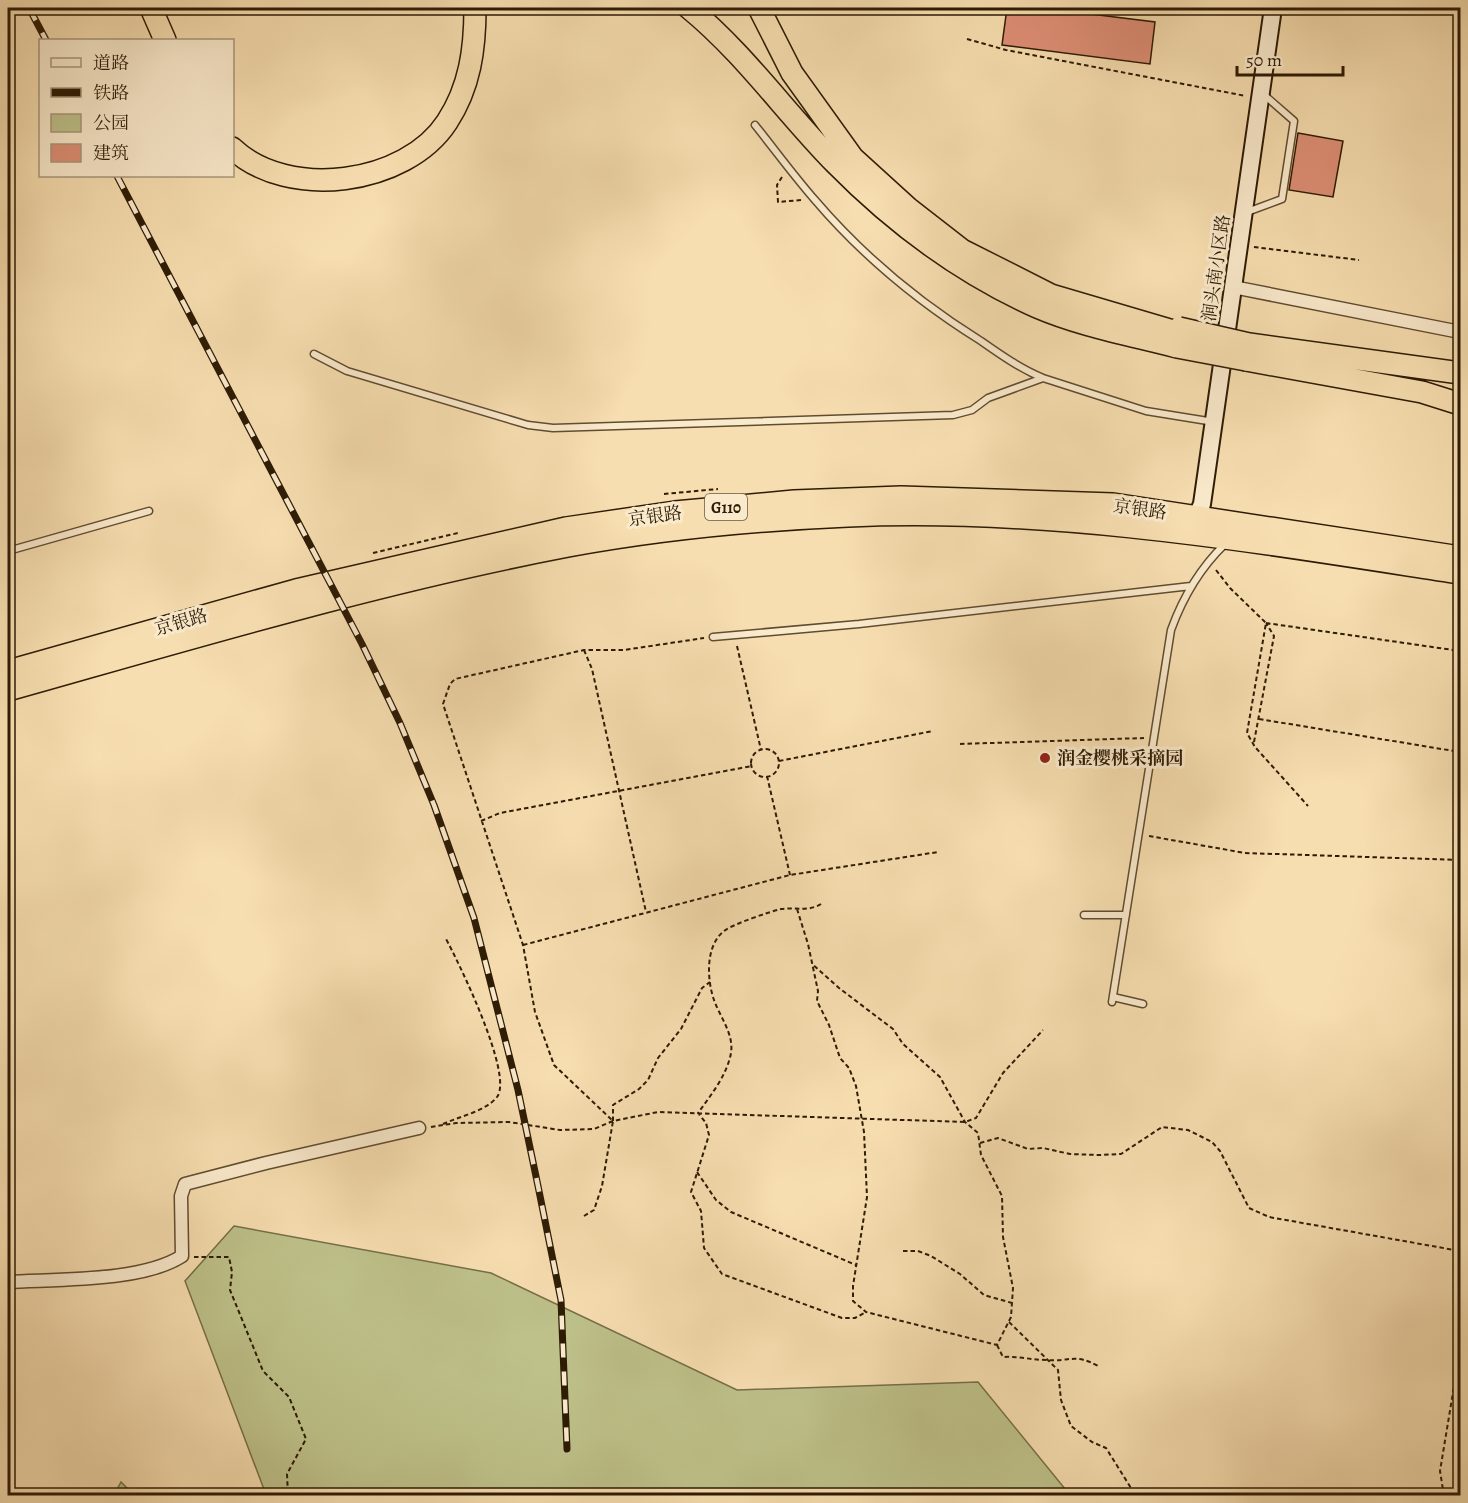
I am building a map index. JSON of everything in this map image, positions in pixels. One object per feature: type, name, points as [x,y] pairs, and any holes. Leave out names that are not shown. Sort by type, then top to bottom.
[{"type":"highway","points":[[151,8],[165,39]]},
{"type":"highway","points":[[234,149],[260,165],[285,175],[311,180],[336,180],[364,175],[410,156],[431,140],[447,122],[463,92],[471,68],[475,41],[475,8]]},
{"type":"highway","points":[[689,8],[765,85],[835,163],[897,221],[940,254],[1039,308],[1179,336],[1422,392],[1461,404]]},
{"type":"highway","points":[[760,8],[792,63],[825,112],[859,151],[961,238],[1054,294],[1179,336]]},
{"type":"highway","points":[[1247,352],[1461,373]]},
{"type":"highway","name":"京银路","points":[[8,671],[296,590],[566,528],[675,512],[794,501],[901,497],[1113,504],[1193,524],[1232,538],[1461,573]]},
{"type":"highway","name":"京银路","points":[[8,690],[333,600],[570,546],[678,531],[795,519],[901,515],[1193,524],[1461,557]]},
{"type":"street","name":"涧头南小区路","points":[[1193,524],[1201,510],[1273,8]]},
{"type":"street","points":[[1233,287],[1461,332]]},
{"type":"street","points":[[8,1282],[137,1273],[167,1266],[182,1256],[181,1196],[185,1184],[419,1128]]},
{"type":"lane","points":[[1244,213],[1282,199],[1294,121],[1261,95]]},
{"type":"lane","points":[[755,125],[813,198],[913,295],[1028,372],[1146,411],[1214,422]]},
{"type":"lane","points":[[314,354],[347,371],[528,425],[553,428],[952,415],[972,410],[988,398],[1043,378]]},
{"type":"lane","points":[[8,551],[149,511]]},
{"type":"lane","points":[[1143,1004],[1112,999],[1171,630],[1183,597],[1209,561],[1232,538]]},
{"type":"lane","points":[[713,637],[859,624],[1191,586]]},
{"type":"lane","points":[[1084,915],[1126,915]]},
{"type":"path","points":[[967,39],[1006,50],[1261,95]]},
{"type":"path","points":[[790,169],[777,185],[778,202],[813,198]]},
{"type":"path","points":[[1239,245],[1310,256],[1359,260]]},
{"type":"path","points":[[1209,561],[1230,588],[1266,622],[1274,636],[1253,744]]},
{"type":"path","points":[[1266,622],[1461,651]]},
{"type":"path","points":[[1266,622],[1247,733],[1253,744],[1308,806]]},
{"type":"path","points":[[735,635],[761,750]]},
{"type":"path","points":[[613,1121],[554,1065],[535,1012],[523,945],[443,704],[450,684],[456,679],[584,650],[624,650],[713,637]]},
{"type":"path","points":[[584,650],[592,669],[646,912]]},
{"type":"path","points":[[1259,719],[1461,752]]},
{"type":"path","points":[[778,761],[933,731]]},
{"type":"path","points":[[960,744],[1153,737]]},
{"type":"path","points":[[761,750],[772,751],[778,761],[776,771],[767,776],[757,773],[752,766],[753,757],[761,750]]},
{"type":"path","points":[[481,821],[500,813],[752,766]]},
{"type":"path","points":[[767,776],[790,875]]},
{"type":"path","points":[[1137,834],[1245,853],[1461,860]]},
{"type":"path","points":[[523,945],[790,875],[938,852]]},
{"type":"path","points":[[698,1113],[718,1085],[731,1053],[731,1041],[714,999],[710,981],[710,959],[713,948],[726,930],[781,909],[814,908],[821,904]]},
{"type":"path","points":[[797,909],[812,964],[817,1002],[829,1025],[840,1058],[849,1068],[856,1086],[862,1120],[867,1197],[856,1265],[853,1301],[866,1312],[997,1345],[1003,1357],[1020,1356],[1049,1361],[1067,1357],[1083,1358],[1098,1366]]},
{"type":"path","points":[[440,1125],[486,1106],[497,1097],[501,1086],[497,1067],[469,983],[445,937]]},
{"type":"path","points":[[812,964],[839,988],[893,1029],[903,1044],[940,1077],[965,1122],[978,1133],[981,1155],[1002,1196],[1003,1237],[1013,1288],[1009,1322],[997,1345]]},
{"type":"path","points":[[584,1215],[594,1210],[602,1186],[613,1121],[613,1105],[639,1089],[648,1080],[658,1058],[681,1029],[702,988],[710,981]]},
{"type":"path","points":[[419,1128],[509,1122],[560,1130],[594,1129],[613,1121],[658,1112],[965,1122],[976,1118],[1003,1073],[1043,1030]]},
{"type":"path","points":[[698,1113],[706,1123],[710,1135],[691,1192],[701,1211],[704,1248],[722,1274],[842,1318],[855,1318],[866,1312]]},
{"type":"path","points":[[980,1143],[998,1138],[1028,1149],[1043,1148],[1070,1154],[1121,1154],[1162,1127],[1188,1130],[1212,1142],[1220,1151],[1249,1208],[1269,1217],[1461,1251]]},
{"type":"path","points":[[697,1172],[716,1200],[731,1212],[856,1265]]},
{"type":"path","points":[[903,1251],[918,1251],[931,1256],[960,1274],[984,1295],[1012,1303]]},
{"type":"path","points":[[189,1257],[229,1257],[232,1272],[230,1290],[263,1371],[289,1397],[306,1439],[287,1474],[288,1496]]},
{"type":"path","points":[[1009,1322],[1058,1370],[1061,1400],[1071,1426],[1092,1442],[1106,1448],[1136,1496]]},
{"type":"path","points":[[1444,1496],[1440,1472],[1461,1350]]},
{"type":"green space","points":[[234,1226],[491,1273],[737,1390],[978,1382],[1070,1495],[258,1495],[265,1492],[185,1281]]},
{"type":"green space","points":[[121,1482],[134,1495],[114,1495]]},
{"type":"building","points":[[1007,8],[1042,8],[1155,22],[1150,64],[1002,45]]},
{"type":"building","points":[[1298,133],[1343,141],[1333,197],[1289,190]]},
{"type":"railway","points":[[29,8],[45,39]]},
{"type":"railway","points":[[118,177],[362,644],[400,723],[434,805],[474,918],[518,1090],[561,1300],[567,1449]]},
{"type":"place","name":"润金樱桃采摘园","points":[[1045,758]]}]
